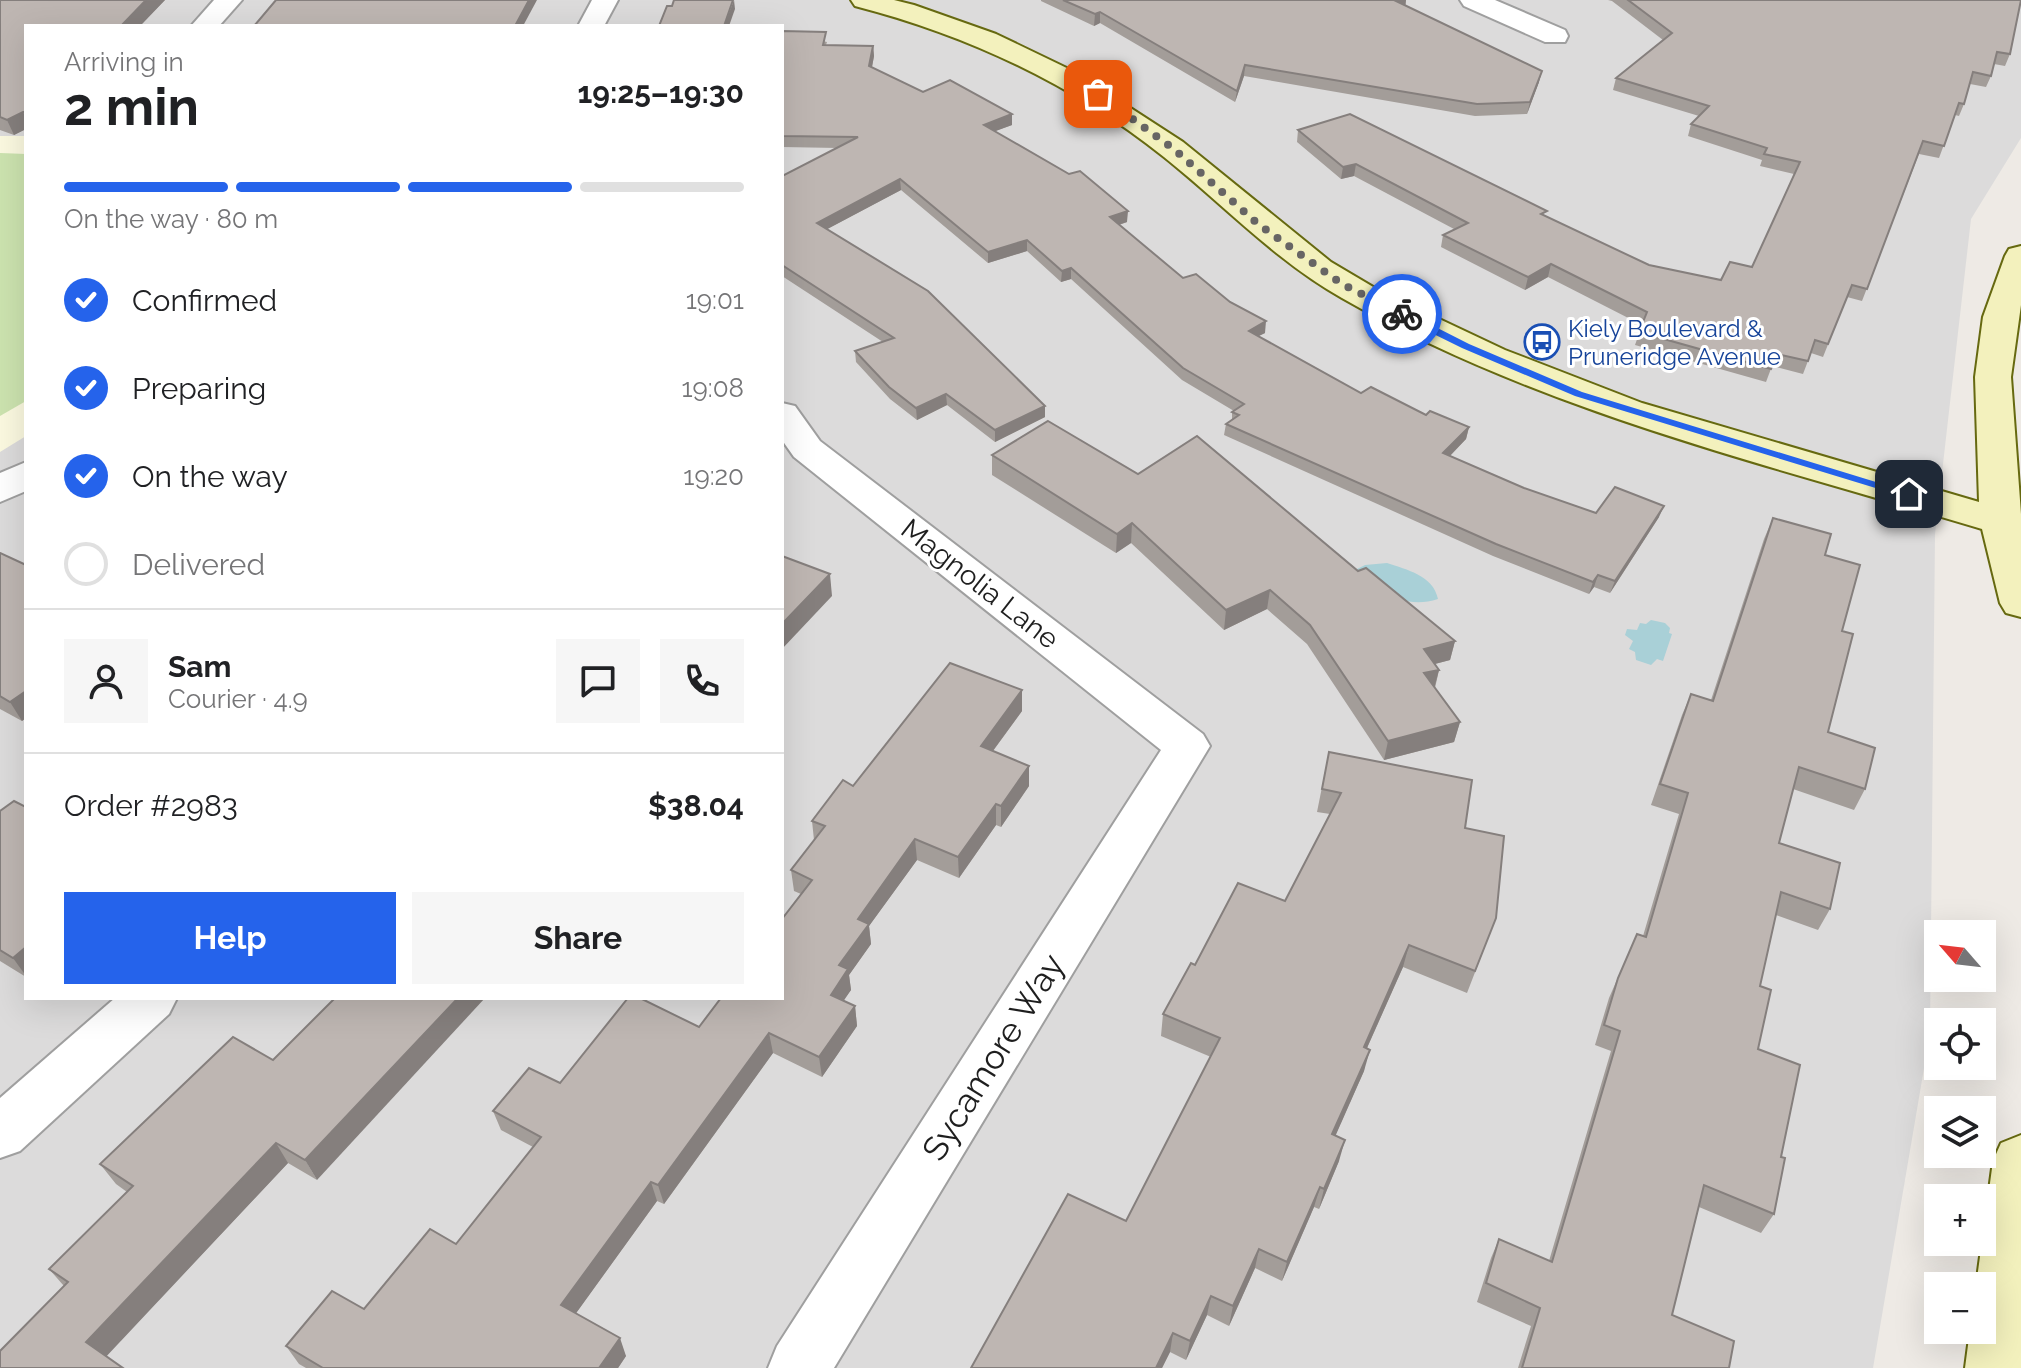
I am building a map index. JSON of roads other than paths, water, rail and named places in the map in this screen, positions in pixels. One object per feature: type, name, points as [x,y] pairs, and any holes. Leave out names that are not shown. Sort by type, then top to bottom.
[{"type":"main road","points":[[888,2],[1001,47],[1098,94],[1174,149],[1258,224],[1342,284],[1466,346],[1579,394],[1629,411],[2010,524]]},
{"type":"main road","points":[[2021,256],[2000,317],[1993,377],[2021,603]]},
{"type":"main road","points":[[1996,1368],[2021,1161]]},
{"type":"street","points":[[206,24],[229,0]]},
{"type":"street","points":[[592,24],[605,0]]},
{"type":"street","points":[[1473,0],[1555,36]]},
{"type":"street","name":"Magnolia Lane","points":[[784,421],[794,456],[1187,746]]},
{"type":"street","points":[[0,490],[24,475]]},
{"type":"street","name":"Sycamore Way","points":[[799,1368],[1187,746]]},
{"type":"street","points":[[0,1133],[149,1000]]},
{"type":"water","points":[[1387,563],[1425,579],[1438,599],[1425,602],[1402,600],[1351,572],[1365,565]]},
{"type":"water","points":[[1651,620],[1665,623],[1672,634],[1663,661],[1657,659],[1651,665],[1636,660],[1635,652],[1629,649],[1633,641],[1625,635],[1627,629],[1637,630],[1640,623],[1646,624]]},
{"type":"place","name":"Kiely Boulevard & Pruneridge Avenue","points":[[1542,342]]}]
